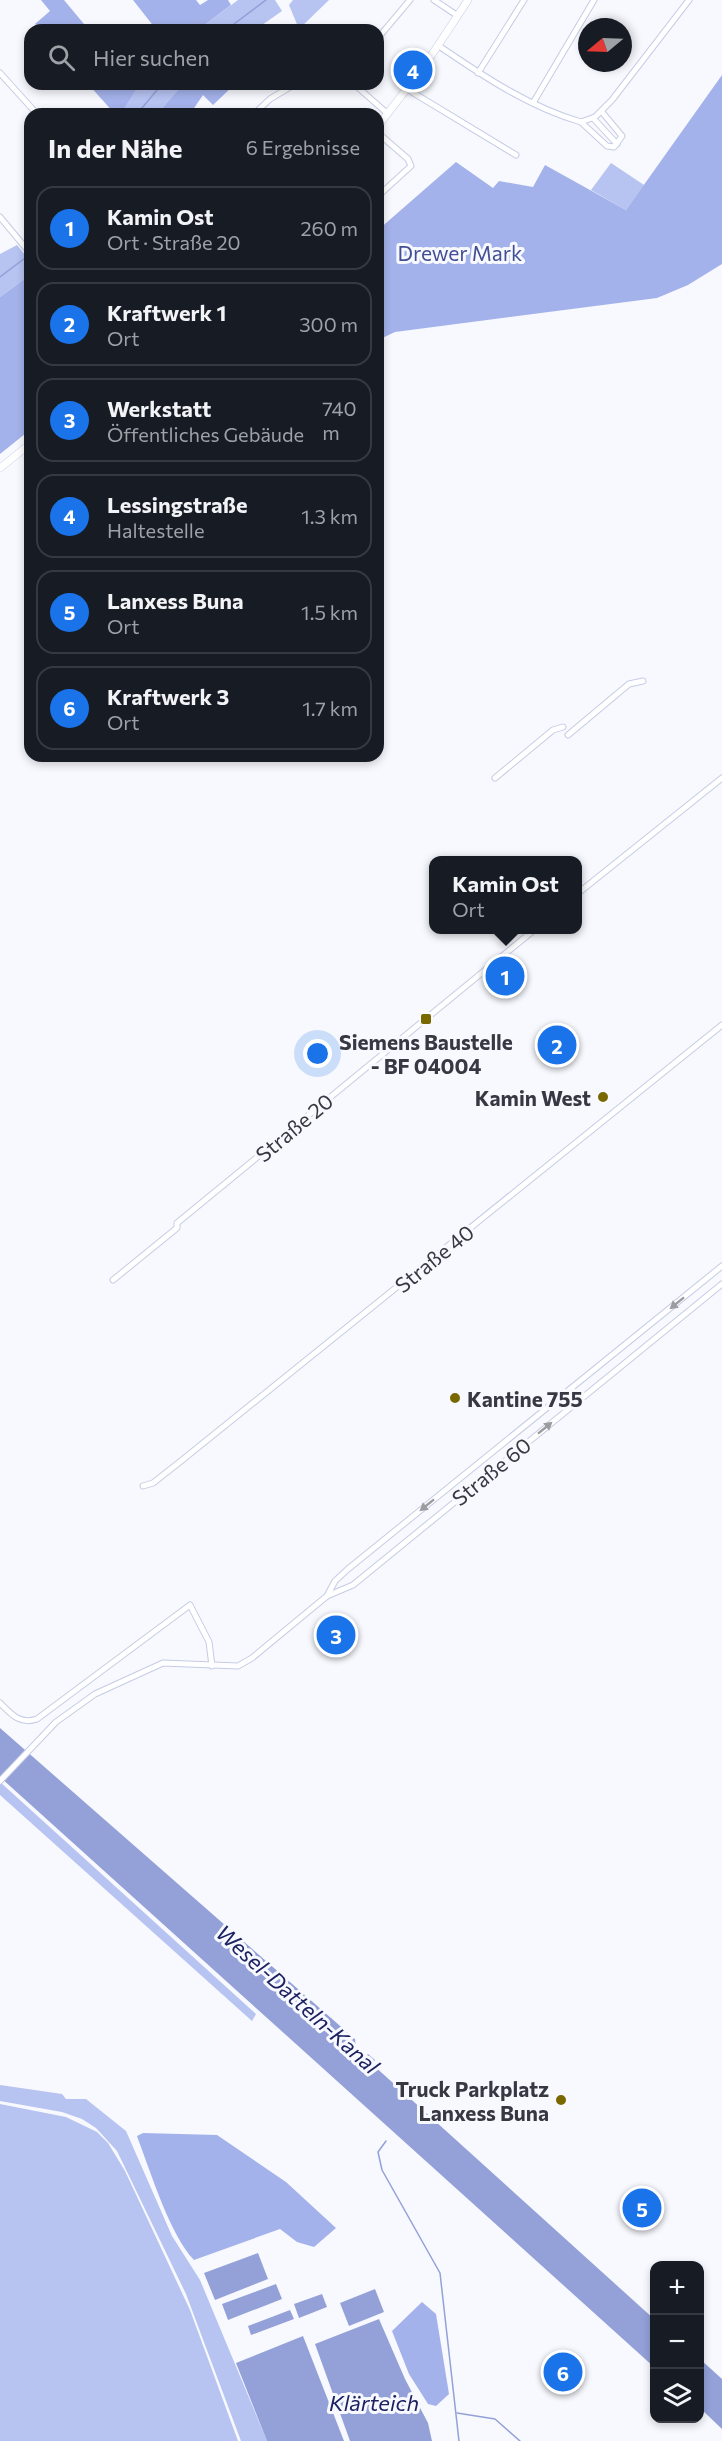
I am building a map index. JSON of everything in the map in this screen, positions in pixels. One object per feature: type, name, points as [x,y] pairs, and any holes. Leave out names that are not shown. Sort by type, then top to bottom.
[{"type":"main road","points":[[384,119],[439,46],[468,0]]},
{"type":"main road","points":[[0,468],[24,449]]},
{"type":"street","points":[[384,31],[410,0]]},
{"type":"street","points":[[434,0],[459,16]]},
{"type":"street","points":[[478,73],[524,0]]},
{"type":"street","points":[[533,103],[594,0]]},
{"type":"street","points":[[581,122],[602,112],[689,0]]},
{"type":"street","points":[[439,46],[478,73],[533,103],[581,122],[607,146],[617,144],[622,139],[621,132],[602,112]]},
{"type":"street","points":[[0,73],[32,108]]},
{"type":"street","points":[[407,89],[516,155]]},
{"type":"street","points":[[260,108],[285,90]]},
{"type":"street","points":[[361,90],[381,108]]},
{"type":"street","points":[[384,110],[388,114]]},
{"type":"street","points":[[593,118],[617,144]]},
{"type":"street","points":[[384,138],[408,159],[411,166],[384,191]]},
{"type":"street","points":[[0,217],[24,247]]},
{"type":"street","points":[[568,735],[629,684],[643,681]]},
{"type":"street","points":[[495,778],[553,730],[563,727]]},
{"type":"street","points":[[582,890],[722,778]]},
{"type":"street","name":"Straße 20","points":[[113,1280],[177,1228],[180,1221],[529,934]]},
{"type":"street","name":"Straße 40","points":[[143,1486],[153,1483],[181,1461],[722,1025]]},
{"type":"street","points":[[327,1596],[335,1581],[348,1569],[722,1266]]},
{"type":"street","name":"Straße 60","points":[[212,1665],[238,1666],[258,1654],[327,1596],[353,1585],[722,1284]]},
{"type":"street","points":[[0,1703],[17,1719],[28,1721],[37,1719],[190,1605],[209,1642],[212,1665],[163,1663],[95,1694],[45,1732],[0,1781]]},
{"type":"shaded area","points":[[238,0],[275,0],[282,11],[264,24],[206,24]]},
{"type":"shaded area","points":[[293,0],[329,0],[304,24],[297,24],[289,5]]},
{"type":"shaded area","points":[[136,90],[178,90],[162,108],[125,108]]},
{"type":"shaded area","points":[[611,163],[644,185],[626,210],[591,190]]},
{"type":"shaded area","points":[[17,245],[24,254],[24,279],[0,297],[0,254]]},
{"type":"shaded area","points":[[0,1782],[256,2014],[252,2021],[0,1795]]},
{"type":"shaded area","points":[[0,2085],[62,2094],[66,2099],[86,2099],[126,2131],[172,2236],[200,2280],[267,2441],[241,2441],[186,2294],[117,2151],[96,2128],[82,2119],[62,2112],[0,2101]]},
{"type":"shaded area","points":[[0,2104],[66,2117],[97,2132],[108,2143],[125,2171],[190,2310],[238,2441],[0,2441]]},
{"type":"green space","points":[[41,0],[64,0],[84,24],[35,24],[50,11]]},
{"type":"green space","points":[[133,0],[196,0],[200,5],[208,0],[228,0],[231,5],[206,24],[152,24]]},
{"type":"green space","name":"Drewer Mark","points":[[722,75],[722,264],[688,285],[657,298],[395,332],[384,337],[384,225],[456,162],[493,188],[499,181],[533,187],[545,165],[626,210]]},
{"type":"green space","points":[[93,90],[136,90],[125,108],[110,108]]},
{"type":"green space","points":[[178,90],[229,90],[213,105],[203,95],[194,108],[162,108]]},
{"type":"green space","points":[[24,279],[24,435],[0,454],[0,297]]},
{"type":"green space","points":[[143,2133],[217,2135],[286,2182],[336,2228],[314,2247],[297,2242],[280,2229],[194,2260],[177,2235],[162,2203],[137,2136]]},
{"type":"green space","points":[[422,2302],[436,2314],[449,2394],[436,2406],[428,2404],[409,2374],[392,2331]]},
{"type":"water","name":"Wesel-Datteln-Kanal","points":[[0,1728],[355,2039],[356,2049],[365,2057],[368,2054],[375,2060],[372,2064],[650,2315],[650,2363],[0,1777]]},
{"type":"water","points":[[258,2253],[268,2279],[215,2300],[204,2273]]},
{"type":"water","points":[[276,2284],[282,2299],[228,2320],[222,2304]]},
{"type":"water","points":[[375,2289],[384,2312],[349,2326],[340,2303]]},
{"type":"water","points":[[322,2294],[327,2307],[299,2318],[294,2304]]},
{"type":"water","points":[[290,2310],[294,2319],[251,2335],[248,2326]]},
{"type":"water","name":"Klärteich","points":[[379,2319],[405,2379],[428,2423],[432,2441],[350,2441],[315,2344]]},
{"type":"water","name":"Klärteich","points":[[303,2336],[344,2441],[267,2441],[236,2363]]},
{"type":"water","points":[[704,2363],[722,2379],[722,2429],[704,2412]]},
{"type":"waterway","points":[[234,24],[266,0]]},
{"type":"waterway","points":[[142,108],[157,90]]},
{"type":"waterway","points":[[0,277],[24,259]]},
{"type":"waterway","points":[[386,2141],[378,2152],[382,2170],[440,2273],[459,2441]]},
{"type":"waterway","points":[[457,2413],[495,2419],[520,2441]]},
{"type":"place","name":"Lessingstraße","points":[[413,70]]},
{"type":"place","name":"Kamin Ost","points":[[505,976]]},
{"type":"place","name":"Siemens Baustelle - BF 04004","points":[[426,1019]]},
{"type":"place","name":"Kraftwerk 1","points":[[557,1045]]},
{"type":"place","name":"Kamin West","points":[[603,1097]]},
{"type":"place","name":"Kantine 755","points":[[455,1398]]},
{"type":"place","name":"Werkstatt","points":[[336,1635]]},
{"type":"place","name":"Truck Parkplatz Lanxess Buna","points":[[561,2100]]},
{"type":"place","name":"Lanxess Buna","points":[[642,2208]]},
{"type":"place","name":"Kraftwerk 3","points":[[563,2372]]}]
